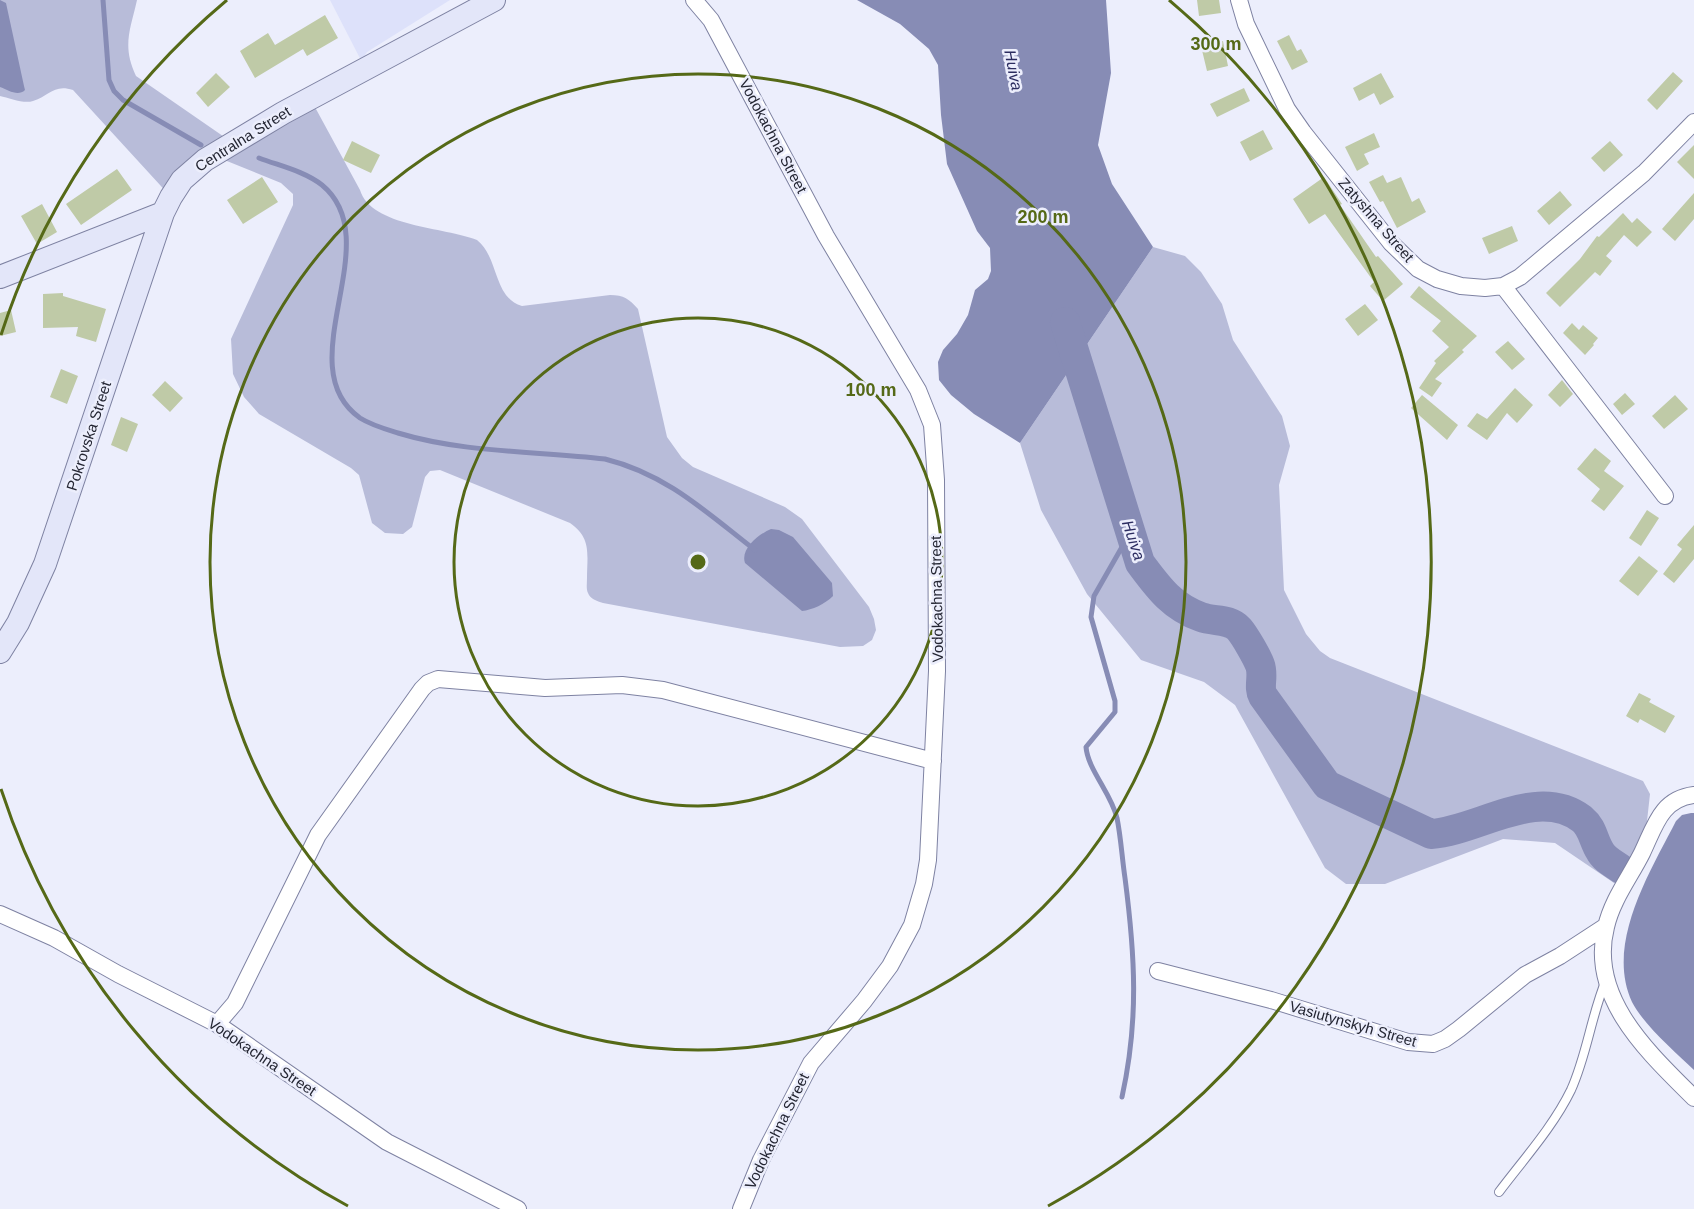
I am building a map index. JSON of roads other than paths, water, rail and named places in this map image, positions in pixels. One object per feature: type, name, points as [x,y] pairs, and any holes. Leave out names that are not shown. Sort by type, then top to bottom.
[{"type":"street","name":"Centralna Street","points":[[163,213],[187,175],[212,155],[283,113],[494,0]]},
{"type":"street","name":"Vodokachna Street","points":[[694,0],[711,20],[826,236],[918,390],[932,425],[936,480],[937,671],[928,860],[924,884],[912,925],[883,977],[811,1063],[803,1076],[761,1160],[741,1209]]},
{"type":"street","name":"Zatyshna Street","points":[[1239,0],[1246,24],[1287,109],[1392,243],[1418,269],[1437,279],[1461,286],[1485,288],[1503,286]]},
{"type":"street","points":[[1665,496],[1503,286],[1520,277],[1644,173],[1694,122]]},
{"type":"street","points":[[0,277],[163,213]]},
{"type":"street","name":"Pokrovska Street","points":[[0,652],[18,623],[45,564],[163,213]]},
{"type":"street","points":[[217,1024],[235,1003],[318,835],[422,689],[428,683],[438,679],[546,688],[622,684],[663,690],[933,761]]},
{"type":"street","points":[[1694,795],[1683,796],[1666,807],[1614,904],[1606,926],[1603,944],[1606,980],[1612,1000],[1643,1045],[1694,1098]]},
{"type":"street","name":"Vodokachna Street","points":[[0,914],[54,938],[118,974],[217,1024],[387,1142],[518,1209]]},
{"type":"street","name":"Vasiutynskyh Street","points":[[1158,971],[1271,1000],[1408,1042],[1433,1044],[1459,1029],[1525,975],[1560,956],[1606,926]]},
{"type":"lane","points":[[1498,1192],[1555,1118],[1571,1090],[1588,1042],[1599,996],[1606,980]]},
{"type":"water","points":[[0,0],[6,3],[25,90],[19,93],[0,87]]},
{"type":"water","points":[[857,0],[1106,0],[1111,73],[1098,145],[1112,184],[1153,247],[1020,443],[974,414],[951,395],[939,380],[938,362],[943,350],[957,334],[968,315],[975,290],[988,279],[991,271],[990,248],[977,231],[947,164],[938,65],[929,49],[900,24]]},
{"type":"water","points":[[771,529],[793,537],[832,583],[833,596],[830,599],[802,611],[745,563],[745,552],[748,547],[761,534]]},
{"type":"water","points":[[1694,813],[1694,1070],[1660,1038],[1637,1011],[1625,980],[1624,956],[1627,933],[1634,909],[1654,863],[1676,821],[1682,815]]},
{"type":"waterway","points":[[103,0],[109,80],[114,91],[123,100],[201,145]]},
{"type":"waterway","points":[[259,158],[300,172],[315,180],[322,185],[340,209],[346,238],[344,270],[333,336],[332,368],[340,395],[360,418],[373,425],[423,440],[500,451],[605,459],[627,466],[666,484],[702,508],[755,550]]},
{"type":"waterway","name":"Huiva","points":[[1065,322],[1140,563],[1159,588],[1181,607],[1201,617],[1231,623],[1239,629],[1260,665],[1263,696],[1327,785],[1431,834],[1468,826],[1527,808],[1546,807],[1565,810],[1586,823],[1602,854],[1621,869]]},
{"type":"waterway","points":[[1122,1097],[1131,1041],[1134,988],[1128,906],[1117,818],[1091,764],[1086,747],[1115,712],[1115,701],[1091,617],[1094,596],[1130,533]]}]
